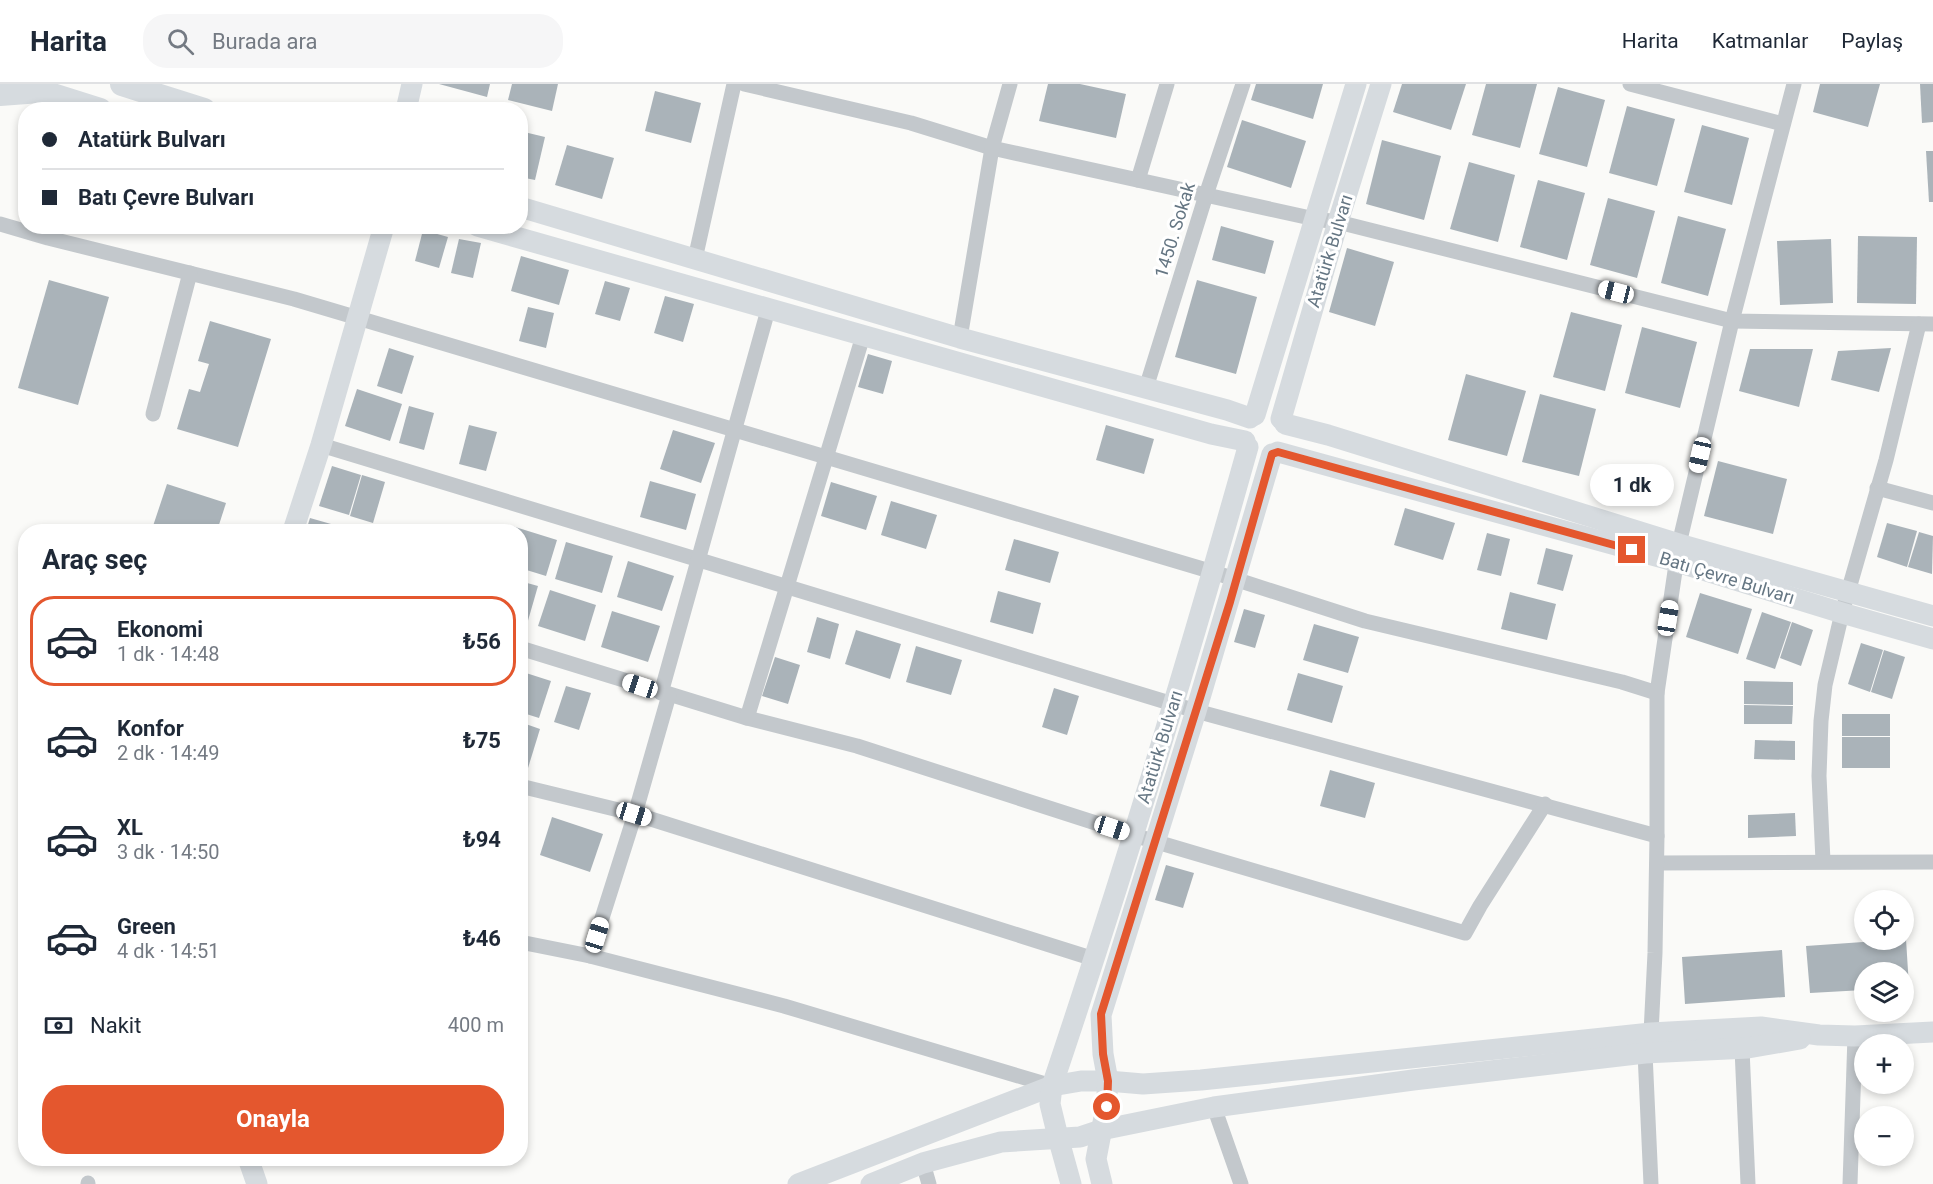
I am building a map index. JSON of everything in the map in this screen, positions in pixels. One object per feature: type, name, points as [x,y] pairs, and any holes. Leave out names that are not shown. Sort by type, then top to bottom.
[{"type":"main road","points":[[122,84],[179,102]]},
{"type":"main road","points":[[408,102],[412,84]]},
{"type":"main road","name":"Atatürk Bulvarı","points":[[1253,417],[1356,84]]},
{"type":"main road","name":"Atatürk Bulvarı","points":[[1283,421],[1338,222],[1381,84]]},
{"type":"main road","points":[[0,94],[40,90],[76,102]]},
{"type":"main road","points":[[505,234],[1247,444],[1259,454],[1275,453],[1286,442],[1287,430],[1283,421],[1269,412],[1253,417],[960,338],[528,209]]},
{"type":"main road","points":[[295,524],[321,445],[382,234]]},
{"type":"main road","points":[[1247,444],[1244,429],[1253,417]]},
{"type":"main road","name":"Batı Çevre Bulvarı","points":[[1283,421],[1678,553],[1842,613],[1933,639]]},
{"type":"main road","name":"Atatürk Bulvarı","points":[[1071,1184],[1050,1104],[1053,1086],[1213,572],[1247,444]]},
{"type":"main road","name":"Atatürk Bulvarı","points":[[1102,1184],[1096,1159],[1107,1107],[1108,1081],[1103,1054],[1101,1014],[1275,453]]},
{"type":"main road","name":"Batı Çevre Bulvarı","points":[[1275,453],[1678,553],[1849,591],[1933,616]]},
{"type":"main road","points":[[798,1184],[1053,1086],[1081,1082],[1108,1081],[1143,1084],[1201,1080],[1651,1033],[1761,1027],[1819,1035],[1854,1036]]},
{"type":"main road","points":[[1894,1034],[1933,1032]]},
{"type":"main road","points":[[871,1184],[923,1163],[1000,1142],[1080,1137],[1101,1130],[1214,1107],[1413,1080],[1645,1053],[1742,1048],[1819,1035]]},
{"type":"main road","points":[[251,1166],[257,1184]]},
{"type":"street","points":[[695,259],[734,84]]},
{"type":"street","points":[[744,84],[911,123],[992,148],[1315,219],[1338,222],[1732,321],[1926,324],[1842,613],[1825,685],[1819,776],[1823,861]]},
{"type":"street","points":[[960,338],[992,148],[1010,84]]},
{"type":"street","points":[[1138,180],[1167,84]]},
{"type":"street","name":"1450. Sokak","points":[[1146,388],[1242,84]]},
{"type":"street","points":[[1630,84],[1783,124]]},
{"type":"street","points":[[1651,1184],[1645,1053],[1651,1033],[1657,863],[1657,693],[1678,553],[1732,321],[1794,84]]},
{"type":"street","points":[[0,224],[18,229]]},
{"type":"street","points":[[39,234],[294,299],[1213,572],[1365,621],[1622,682],[1657,693]]},
{"type":"street","points":[[153,414],[190,273]]},
{"type":"street","points":[[590,956],[634,814],[698,560],[768,310]]},
{"type":"street","points":[[747,718],[862,336]]},
{"type":"street","points":[[321,445],[1196,711],[1657,836]]},
{"type":"street","points":[[1877,488],[1933,503]]},
{"type":"street","points":[[528,651],[747,718],[857,746],[1133,835],[1465,933],[1545,804]]},
{"type":"street","points":[[528,788],[634,814],[1094,958]]},
{"type":"street","points":[[1657,863],[1933,862]]},
{"type":"street","points":[[528,944],[590,956],[784,1006],[1053,1086]]},
{"type":"street","points":[[1742,1048],[1748,1184]]},
{"type":"street","points":[[1850,1184],[1854,1066]]},
{"type":"street","points":[[1214,1107],[1241,1184]]},
{"type":"street","points":[[923,1163],[929,1184]]},
{"type":"building","points":[[439,84],[490,84],[487,97]]},
{"type":"building","points":[[512,84],[558,84],[552,111],[528,105],[528,102],[508,100]]},
{"type":"building","points":[[1048,84],[1080,84],[1126,94],[1116,138],[1039,121]]},
{"type":"building","points":[[1256,84],[1323,84],[1313,119],[1251,100]]},
{"type":"building","points":[[1402,84],[1466,84],[1451,130],[1393,112]]},
{"type":"building","points":[[1486,84],[1537,84],[1520,148],[1472,135]]},
{"type":"building","points":[[1820,84],[1880,84],[1868,127],[1813,112]]},
{"type":"building","points":[[1920,84],[1933,84],[1933,122],[1922,123]]},
{"type":"building","points":[[1558,87],[1605,100],[1587,167],[1539,154]]},
{"type":"building","points":[[655,91],[701,103],[691,143],[645,131]]},
{"type":"building","points":[[1627,106],[1675,119],[1657,186],[1609,173]]},
{"type":"building","points":[[1242,120],[1306,141],[1291,188],[1227,167]]},
{"type":"building","points":[[1702,125],[1749,138],[1732,205],[1684,192]]},
{"type":"building","points":[[528,133],[545,137],[535,180],[528,179]]},
{"type":"building","points":[[1382,140],[1441,156],[1424,220],[1366,204]]},
{"type":"building","points":[[567,145],[614,158],[602,199],[555,185]]},
{"type":"building","points":[[1926,151],[1933,151],[1933,202],[1929,202]]},
{"type":"building","points":[[1469,162],[1515,175],[1498,242],[1450,229]]},
{"type":"building","points":[[1538,180],[1585,193],[1567,260],[1520,247]]},
{"type":"building","points":[[1608,198],[1655,211],[1637,278],[1590,265]]},
{"type":"building","points":[[1678,216],[1726,229],[1708,296],[1661,283]]},
{"type":"building","points":[[1221,226],[1274,241],[1265,274],[1212,260]]},
{"type":"building","points":[[422,234],[448,237],[439,268],[415,261]]},
{"type":"building","points":[[1858,236],[1917,237],[1916,304],[1857,303]]},
{"type":"building","points":[[459,239],[481,243],[473,278],[451,273]]},
{"type":"building","points":[[1831,239],[1833,303],[1780,305],[1777,241]]},
{"type":"building","points":[[1347,248],[1394,262],[1375,326],[1329,312]]},
{"type":"building","points":[[521,256],[569,270],[559,305],[511,291]]},
{"type":"building","points":[[49,280],[109,297],[78,405],[18,388]]},
{"type":"building","points":[[1197,280],[1257,297],[1236,374],[1175,357]]},
{"type":"building","points":[[605,281],[630,288],[620,321],[595,314]]},
{"type":"building","points":[[665,296],[694,304],[683,342],[654,333]]},
{"type":"building","points":[[528,307],[554,313],[546,348],[519,341]]},
{"type":"building","points":[[1571,312],[1622,325],[1605,391],[1553,377]]},
{"type":"building","points":[[210,321],[271,339],[238,447],[177,429],[189,389],[200,392],[209,364],[198,361]]},
{"type":"building","points":[[1642,327],[1697,342],[1680,408],[1625,393]]},
{"type":"building","points":[[389,348],[414,356],[402,394],[377,386]]},
{"type":"building","points":[[1891,348],[1879,392],[1831,380],[1838,351]]},
{"type":"building","points":[[1750,349],[1813,349],[1799,407],[1739,391]]},
{"type":"building","points":[[868,354],[892,361],[883,394],[858,387]]},
{"type":"building","points":[[1466,374],[1526,391],[1507,456],[1448,440]]},
{"type":"building","points":[[357,389],[402,404],[390,441],[345,426]]},
{"type":"building","points":[[1540,394],[1596,409],[1579,476],[1522,462]]},
{"type":"building","points":[[409,406],[434,413],[424,450],[399,443]]},
{"type":"building","points":[[469,425],[497,432],[486,471],[459,464]]},
{"type":"building","points":[[1106,425],[1154,439],[1144,474],[1096,460]]},
{"type":"building","points":[[673,430],[715,443],[701,483],[660,469]]},
{"type":"building","points":[[1718,461],[1787,479],[1773,534],[1704,516]]},
{"type":"building","points":[[332,466],[361,475],[349,515],[319,506]]},
{"type":"building","points":[[362,475],[385,482],[373,523],[350,516]]},
{"type":"building","points":[[650,481],[696,494],[686,530],[640,517]]},
{"type":"building","points":[[831,482],[877,496],[866,530],[821,516]]},
{"type":"building","points":[[167,484],[226,503],[219,524],[154,524]]},
{"type":"building","points":[[891,501],[937,515],[926,549],[881,535]]},
{"type":"building","points":[[1405,508],[1455,523],[1443,560],[1394,545]]},
{"type":"building","points":[[310,518],[331,524],[308,524]]},
{"type":"building","points":[[1887,523],[1917,531],[1907,567],[1877,557]]},
{"type":"building","points":[[528,531],[557,540],[546,576],[528,570]]},
{"type":"building","points":[[1919,532],[1933,536],[1932,574],[1908,567]]},
{"type":"building","points":[[1487,533],[1510,539],[1501,576],[1477,570]]},
{"type":"building","points":[[1014,539],[1059,552],[1050,583],[1005,570]]},
{"type":"building","points":[[566,542],[613,556],[602,593],[555,579]]},
{"type":"building","points":[[1546,548],[1573,555],[1563,591],[1537,584]]},
{"type":"building","points":[[628,561],[674,576],[662,611],[617,597]]},
{"type":"building","points":[[528,583],[538,586],[528,621]]},
{"type":"building","points":[[550,590],[596,605],[585,641],[538,626]]},
{"type":"building","points":[[998,591],[1041,603],[1033,634],[990,622]]},
{"type":"building","points":[[1510,592],[1556,604],[1547,640],[1501,629]]},
{"type":"building","points":[[1700,593],[1752,609],[1738,654],[1686,637]]},
{"type":"building","points":[[1244,609],[1265,615],[1255,648],[1234,642]]},
{"type":"building","points":[[612,611],[660,626],[648,662],[601,647]]},
{"type":"building","points":[[1762,612],[1791,622],[1775,669],[1746,659]]},
{"type":"building","points":[[817,617],[839,624],[830,659],[807,652]]},
{"type":"building","points":[[1792,622],[1813,630],[1801,666],[1780,658]]},
{"type":"building","points":[[1314,624],[1359,637],[1348,673],[1303,660]]},
{"type":"building","points":[[856,630],[901,644],[890,679],[845,664]]},
{"type":"building","points":[[1861,643],[1883,650],[1870,692],[1848,684]]},
{"type":"building","points":[[916,646],[962,660],[951,695],[906,682]]},
{"type":"building","points":[[1884,650],[1905,657],[1892,699],[1871,692]]},
{"type":"building","points":[[775,657],[800,665],[788,704],[762,696]]},
{"type":"building","points":[[1298,673],[1343,686],[1332,723],[1287,710]]},
{"type":"building","points":[[528,674],[551,681],[539,718],[528,715]]},
{"type":"building","points":[[1744,681],[1793,682],[1793,705],[1744,704]]},
{"type":"building","points":[[566,686],[591,693],[579,730],[554,722]]},
{"type":"building","points":[[1054,688],[1079,696],[1067,735],[1042,727]]},
{"type":"building","points":[[1744,705],[1793,706],[1792,724],[1744,724]]},
{"type":"building","points":[[1842,714],[1890,714],[1890,736],[1842,736]]},
{"type":"building","points":[[528,725],[540,729],[528,768]]},
{"type":"building","points":[[1842,737],[1890,737],[1890,768],[1842,768]]},
{"type":"building","points":[[1755,740],[1795,741],[1795,760],[1754,759]]},
{"type":"building","points":[[1330,770],[1375,783],[1365,818],[1320,806]]},
{"type":"building","points":[[1795,813],[1796,836],[1748,838],[1748,815]]},
{"type":"building","points":[[552,817],[603,834],[590,872],[540,855]]},
{"type":"building","points":[[1166,865],[1194,873],[1183,908],[1155,900]]},
{"type":"building","points":[[1854,943],[1854,950],[1907,950],[1907,962],[1854,962],[1854,991],[1810,993],[1806,946]]},
{"type":"building","points":[[1782,950],[1785,997],[1685,1004],[1682,957]]},
{"type":"route","points":[[1107,1107],[1108,1081],[1103,1054],[1101,1014],[1230,602],[1272,454],[1278,452],[1345,469],[1632,550]]}]
